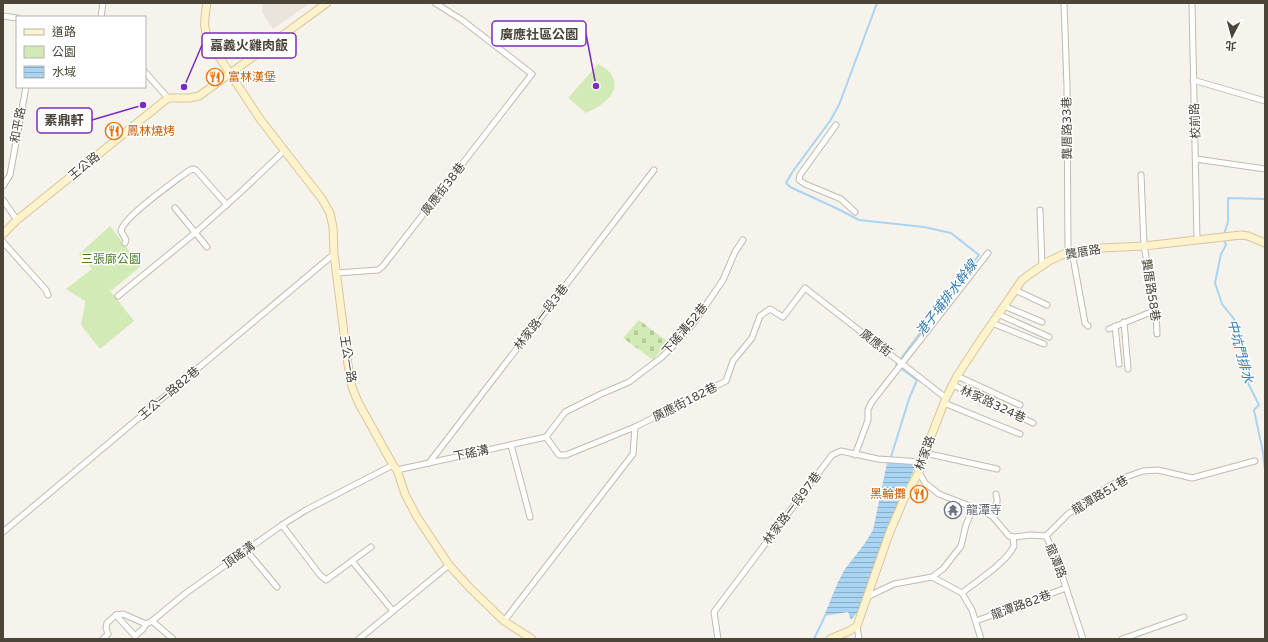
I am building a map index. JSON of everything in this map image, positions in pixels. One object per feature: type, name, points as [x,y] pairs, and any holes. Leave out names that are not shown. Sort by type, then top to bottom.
[{"type":"street","points":[[101,16],[103,3]]},
{"type":"street","name":"王公一路","points":[[207,3],[204,27],[207,37],[260,119],[327,206],[332,222],[334,254],[352,388],[358,402],[395,468],[405,494],[417,517],[449,564],[469,587],[504,621],[532,639]]},
{"type":"street","points":[[146,73],[168,98],[189,98],[199,96],[327,3]]},
{"type":"street","name":"廣應街38巷","points":[[337,273],[378,270],[383,266],[532,74],[462,20],[435,3]]},
{"type":"street","name":"龔厝路33巷","points":[[1064,3],[1070,252],[1085,323],[1088,326]]},
{"type":"street","name":"校前路","points":[[1192,3],[1197,240]]},
{"type":"street","points":[[3,16],[16,18]]},
{"type":"street","points":[[1193,80],[1265,101]]},
{"type":"street","name":"和平路","points":[[3,186],[10,174],[26,88]]},
{"type":"street","name":"王公路","points":[[3,234],[17,220],[168,98]]},
{"type":"street","points":[[836,125],[800,175],[799,180],[841,199],[855,212]]},
{"type":"street","points":[[118,296],[227,205],[284,150]]},
{"type":"street","points":[[1196,159],[1265,169]]},
{"type":"street","points":[[125,243],[126,240],[121,231],[123,226],[142,207],[192,169],[196,170],[227,205]]},
{"type":"street","name":"林家路一段3巷","points":[[429,463],[654,170]]},
{"type":"street","name":"龔厝路58巷","points":[[1141,175],[1144,246],[1156,310],[1157,334]]},
{"type":"street","points":[[3,200],[17,220]]},
{"type":"street","points":[[175,208],[207,248]]},
{"type":"street","points":[[1040,210],[1042,266]]},
{"type":"street","name":"龔厝路","points":[[982,338],[1022,280],[1048,261],[1070,252],[1102,248],[1144,246],[1241,235],[1248,236],[1265,243]]},
{"type":"street","name":"下磘溝52巷","points":[[546,437],[565,412],[629,382],[662,357],[681,338],[723,280],[734,252],[743,240]]},
{"type":"street","points":[[3,242],[46,290],[48,295]]},
{"type":"street","points":[[855,455],[868,420],[868,410],[871,403],[988,253]]},
{"type":"street","name":"王公一路82巷","points":[[3,532],[334,254]]},
{"type":"street","name":"廣應街182巷","points":[[546,437],[559,455],[566,455],[635,427],[726,381],[733,361],[752,338],[760,316],[770,309],[783,317],[805,288]]},
{"type":"street","name":"廣應街","points":[[805,288],[897,359],[945,400],[1020,434]]},
{"type":"street","points":[[1015,290],[1047,305]]},
{"type":"street","points":[[1004,306],[1042,322]]},
{"type":"street","points":[[1109,329],[1156,310]]},
{"type":"street","points":[[998,314],[1049,337]]},
{"type":"street","points":[[1124,322],[1128,369]]},
{"type":"street","points":[[992,323],[1044,344]]},
{"type":"street","points":[[1115,326],[1119,364]]},
{"type":"street","name":"林家路","points":[[859,639],[858,626],[890,534],[904,499],[919,472],[921,462],[945,400],[982,338]]},
{"type":"street","points":[[958,376],[1020,405]]},
{"type":"street","name":"林家路324巷","points":[[953,385],[1033,423]]},
{"type":"street","points":[[504,621],[633,454],[635,427]]},
{"type":"street","name":"下磘溝","points":[[395,468],[429,463],[546,437]]},
{"type":"street","points":[[511,445],[530,517]]},
{"type":"street","name":"林家路一段97巷","points":[[718,639],[714,612],[832,455],[841,451],[855,455],[890,460],[921,462]]},
{"type":"street","points":[[925,453],[997,469]]},
{"type":"street","name":"龍潭路51巷","points":[[1046,536],[1068,514],[1123,478],[1143,471],[1158,470],[1192,478],[1255,461]]},
{"type":"street","name":"頂磘溝","points":[[116,615],[135,636],[146,624],[152,621],[186,593],[282,525],[306,510],[395,468]]},
{"type":"street","points":[[919,472],[925,483],[939,494],[987,513],[993,517],[1009,536],[1013,537],[1014,546],[1004,559],[962,593]]},
{"type":"street","points":[[987,513],[997,505],[998,502],[996,494]]},
{"type":"street","points":[[869,596],[894,584],[932,577],[943,569],[961,546],[966,525],[973,508]]},
{"type":"street","points":[[282,525],[326,580],[371,547]]},
{"type":"street","name":"龍潭路","points":[[1013,537],[1031,535],[1046,536],[1056,557],[1083,639]]},
{"type":"street","points":[[246,550],[278,587]]},
{"type":"street","points":[[352,561],[393,611]]},
{"type":"street","points":[[359,639],[449,564]]},
{"type":"street","points":[[932,577],[962,593],[972,610],[981,639]]},
{"type":"street","name":"龍潭路82巷","points":[[976,621],[1066,588]]},
{"type":"street","points":[[104,639],[108,634],[106,628],[107,623],[116,615],[123,614],[146,624]]},
{"type":"street","points":[[1122,639],[1184,617]]},
{"type":"street","points":[[152,621],[173,639]]},
{"type":"street","points":[[830,639],[858,626]]},
{"type":"shaded area","points":[[263,3],[310,3],[273,29],[262,12]]},
{"type":"green space","points":[[598,64],[611,74],[614,81],[614,87],[609,98],[604,103],[586,113],[568,98]]},
{"type":"green space","name":"三張廍公園","points":[[110,226],[141,266],[111,291],[104,283],[134,321],[100,349],[81,325],[85,301],[66,289],[92,269],[79,254]]},
{"type":"green space","points":[[639,320],[668,342],[653,360],[623,338]]},
{"type":"water","points":[[887,463],[917,463],[887,530],[860,609],[851,620],[848,612],[824,616],[845,569],[873,530]]},
{"type":"waterway","name":"港子埔排水幹線","points":[[877,3],[839,105],[830,121],[793,171],[786,183],[790,187],[859,220],[924,227],[951,233],[979,255],[896,365],[917,380],[909,399],[890,460]]},
{"type":"waterway","name":"中坑門排水","points":[[1224,235],[1228,221],[1228,198],[1265,199]]},
{"type":"waterway","name":"中坑門排水","points":[[1224,240],[1226,245],[1221,254],[1215,283],[1222,304],[1234,319],[1247,381],[1259,405],[1254,410],[1263,452],[1265,471]]},
{"type":"waterway","points":[[814,639],[826,614]]},
{"type":"place","name":"富林漢堡","points":[[215,77]]},
{"type":"place","name":"廣應社區公園","points":[[596,86]]},
{"type":"place","name":"嘉義火雞肉飯","points":[[184,87]]},
{"type":"place","name":"素鼎軒","points":[[143,105]]},
{"type":"place","name":"鳳林燒烤","points":[[114,131]]},
{"type":"place","name":"黑輪攤","points":[[919,494]]},
{"type":"place","name":"龍潭寺","points":[[953,510]]}]
